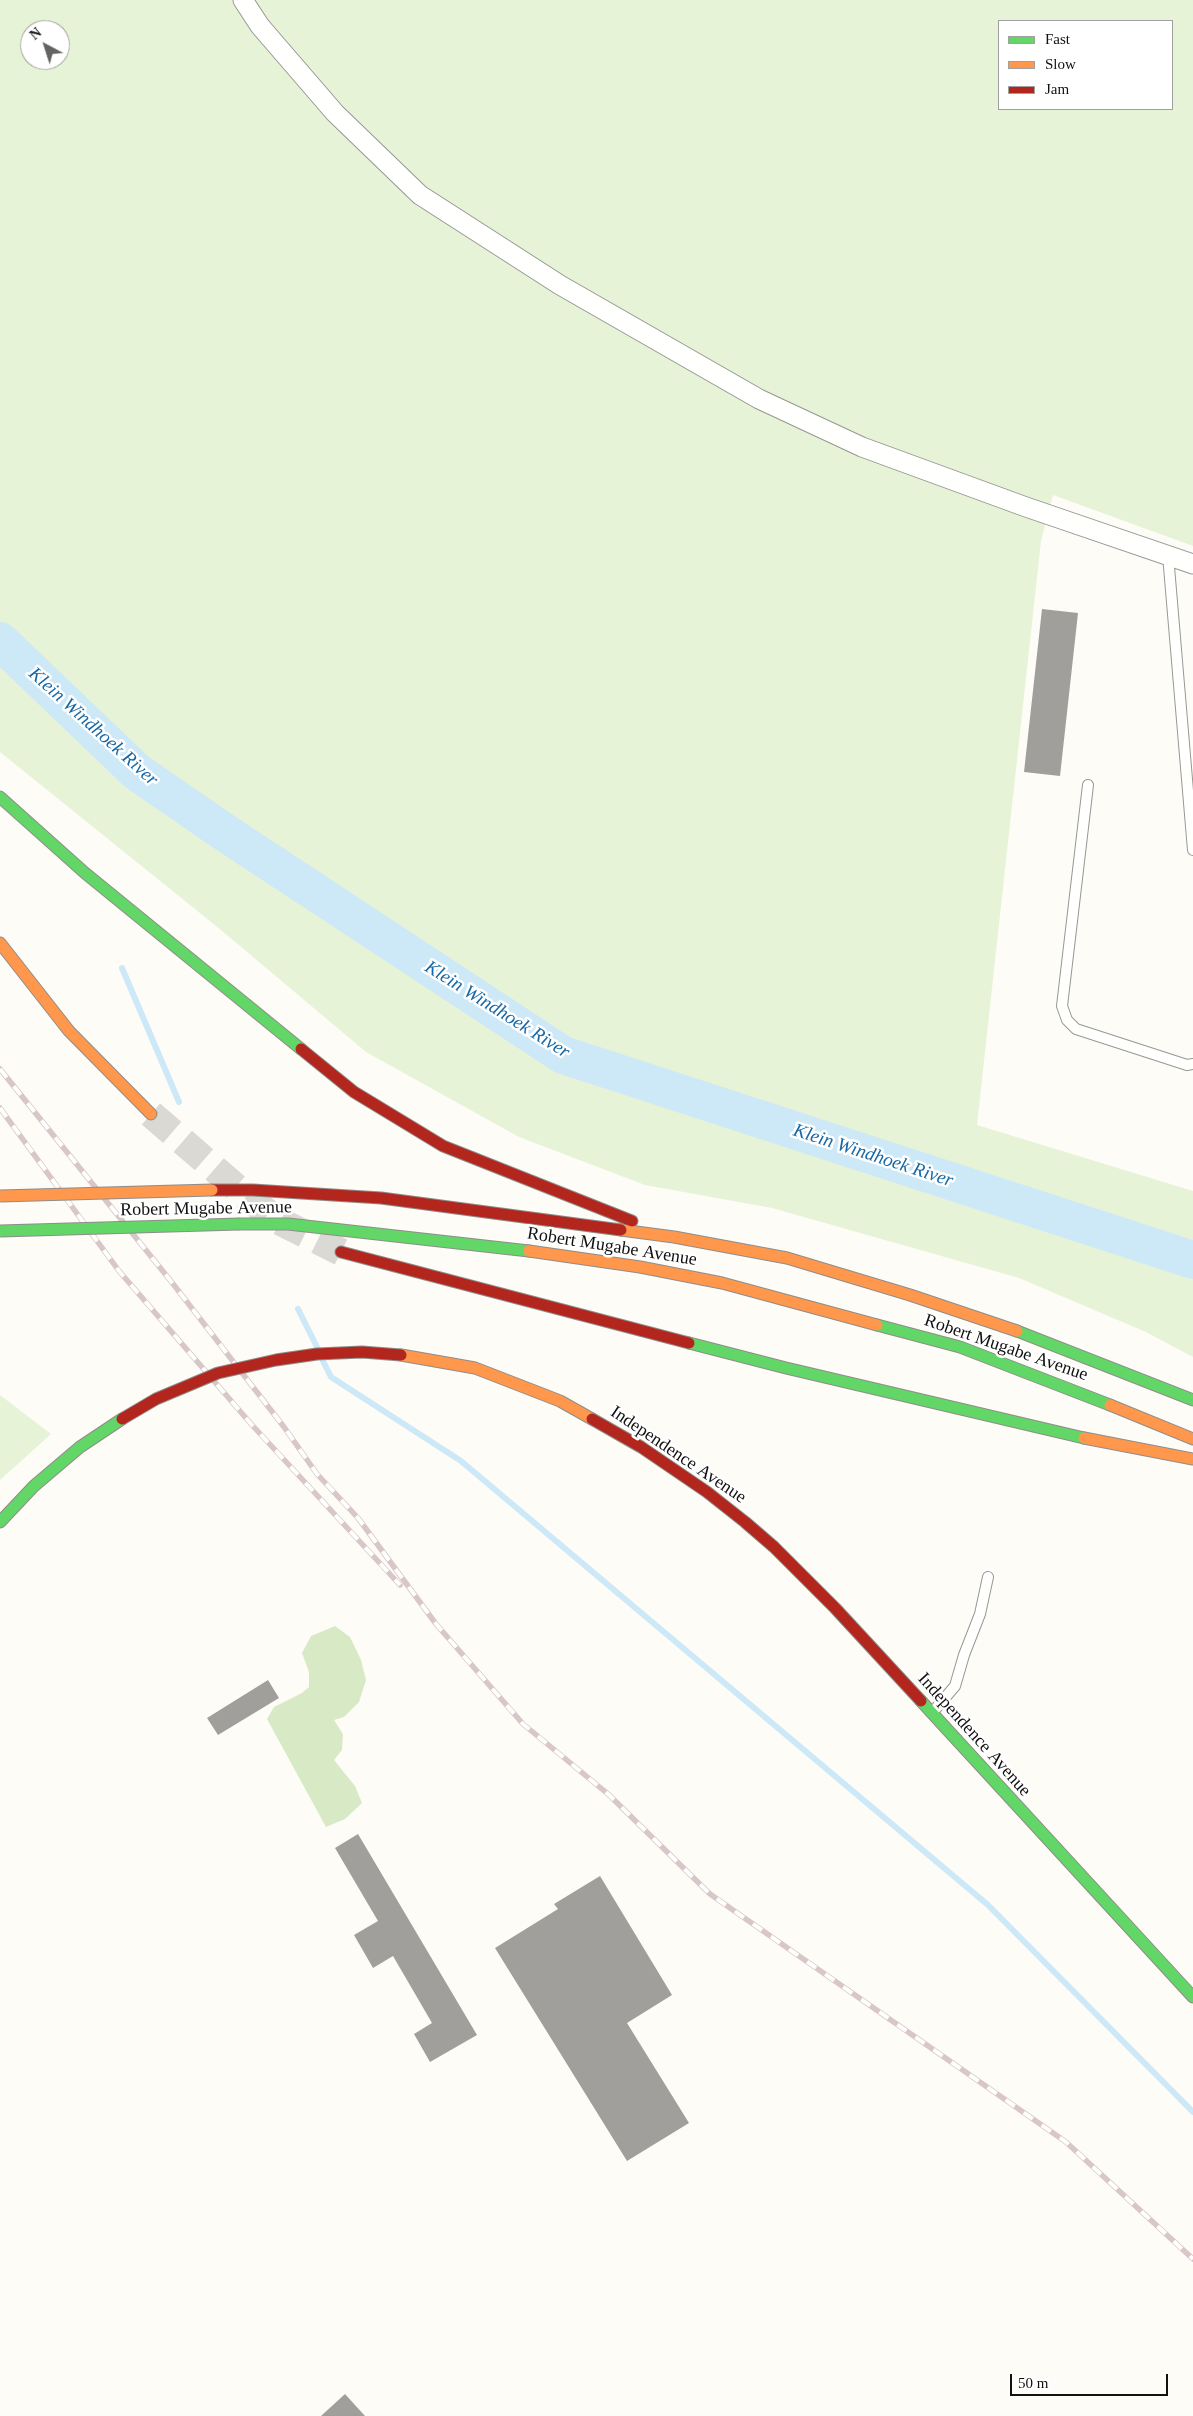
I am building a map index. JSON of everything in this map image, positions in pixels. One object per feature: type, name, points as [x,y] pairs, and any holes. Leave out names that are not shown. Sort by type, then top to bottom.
[{"type":"main road","points":[[0,797],[93,879],[354,1092],[443,1146],[548,1190],[674,1238]]},
{"type":"main road","points":[[0,943],[13,963],[70,1030],[111,1075],[151,1114]]},
{"type":"main road","name":"Robert Mugabe Avenue","points":[[0,1196],[58,1193],[253,1190],[381,1198],[674,1238],[787,1258],[910,1295],[1080,1354],[1193,1400]]},
{"type":"main road","name":"Robert Mugabe Avenue","points":[[0,1231],[288,1224],[525,1250],[640,1267],[722,1283],[960,1346],[1081,1392],[1193,1438]]},
{"type":"main road","points":[[341,1252],[786,1368],[1103,1442],[1193,1459]]},
{"type":"main road","name":"Independence Avenue","points":[[0,1522],[34,1486],[80,1447],[122,1419],[165,1395],[218,1373],[276,1360],[317,1354],[362,1352],[401,1355],[475,1368],[533,1389],[586,1414],[641,1447],[707,1492],[774,1547],[834,1608],[1193,1997]]},
{"type":"street","points":[[243,0],[260,26],[335,114],[420,195],[560,284],[759,400],[862,447],[1026,507],[1193,564]]},
{"type":"lane","points":[[1168,555],[1193,850]]},
{"type":"lane","points":[[1088,785],[1062,1006],[1067,1020],[1076,1029],[1187,1064],[1193,1064]]},
{"type":"lane","points":[[931,1713],[955,1686],[964,1654],[980,1614],[988,1576]]},
{"type":"green space","points":[[0,0],[1193,0],[1193,546],[1053,495],[1041,541],[977,1125],[1193,1191],[1193,1357],[1146,1332],[1019,1278],[772,1208],[645,1185],[519,1137],[366,1052],[221,930],[0,752]]},
{"type":"green space","points":[[0,1395],[51,1434],[0,1480]]},
{"type":"green space","points":[[335,1626],[350,1637],[361,1660],[366,1680],[359,1702],[344,1717],[334,1720],[343,1734],[342,1750],[334,1760],[355,1786],[362,1803],[345,1819],[326,1827],[267,1719],[274,1707],[302,1693],[309,1687],[309,1672],[302,1653],[311,1636]]},
{"type":"building","points":[[1042,609],[1078,613],[1060,776],[1024,772]]},
{"type":"building","points":[[268,1680],[279,1698],[218,1735],[207,1718]]},
{"type":"building","points":[[358,1834],[477,2035],[430,2062],[414,2034],[432,2023],[393,1956],[373,1968],[354,1935],[378,1921],[335,1848]]},
{"type":"building","points":[[600,1876],[672,1995],[627,2023],[689,2123],[627,2161],[495,1948],[558,1909],[554,1904]]},
{"type":"building","points":[[345,2394],[365,2416],[321,2416]]},
{"type":"waterway","name":"Klein Windhoek River","points":[[0,641],[137,772],[227,834],[563,1055],[1193,1260]]},
{"type":"waterway","points":[[122,968],[179,1102]]},
{"type":"waterway","points":[[298,1309],[317,1347]]},
{"type":"waterway","points":[[323,1361],[331,1377],[461,1461],[988,1905],[1193,2112]]},
{"type":"tunnel","points":[[151,1114],[253,1202],[279,1221],[341,1252]]},
{"type":"railway","points":[[0,1069],[170,1280],[284,1427],[317,1474],[358,1518],[436,1624],[523,1724],[608,1794],[710,1894],[1066,2142],[1193,2259]]},
{"type":"railway","points":[[0,1108],[119,1271],[252,1425],[400,1585]]},
{"type":"traffic: fast","points":[[0,797],[85,873],[301,1049]]},
{"type":"traffic: fast","points":[[239,1224],[288,1224],[529,1251]]},
{"type":"traffic: fast","points":[[0,1231],[239,1224]]},
{"type":"traffic: fast","points":[[877,1325],[960,1347],[1110,1405]]},
{"type":"traffic: fast","points":[[1017,1331],[1193,1400]]},
{"type":"traffic: fast","points":[[689,1343],[786,1368],[1084,1438]]},
{"type":"traffic: fast","points":[[0,1522],[34,1486],[80,1447],[122,1419]]},
{"type":"traffic: fast","points":[[921,1701],[1193,1997]]},
{"type":"traffic: slow","points":[[0,943],[69,1031],[151,1114]]},
{"type":"traffic: slow","points":[[0,1196],[212,1190]]},
{"type":"traffic: slow","points":[[621,1230],[674,1237],[787,1258],[910,1295],[1017,1331]]},
{"type":"traffic: slow","points":[[529,1251],[640,1267],[722,1283],[877,1325]]},
{"type":"traffic: slow","points":[[401,1355],[475,1368],[560,1401],[592,1419]]},
{"type":"traffic: slow","points":[[1110,1405],[1193,1439]]},
{"type":"traffic: slow","points":[[1084,1438],[1193,1459]]},
{"type":"traffic: jam","points":[[301,1049],[354,1092],[443,1146],[632,1221]]},
{"type":"traffic: jam","points":[[212,1190],[253,1190],[381,1198],[621,1230]]},
{"type":"traffic: jam","points":[[341,1252],[689,1343]]},
{"type":"traffic: jam","points":[[122,1419],[156,1399],[218,1373],[276,1360],[317,1354],[362,1352],[401,1355]]},
{"type":"traffic: jam","points":[[592,1419],[641,1447],[707,1492],[745,1522],[774,1547],[835,1608],[921,1701]]}]
